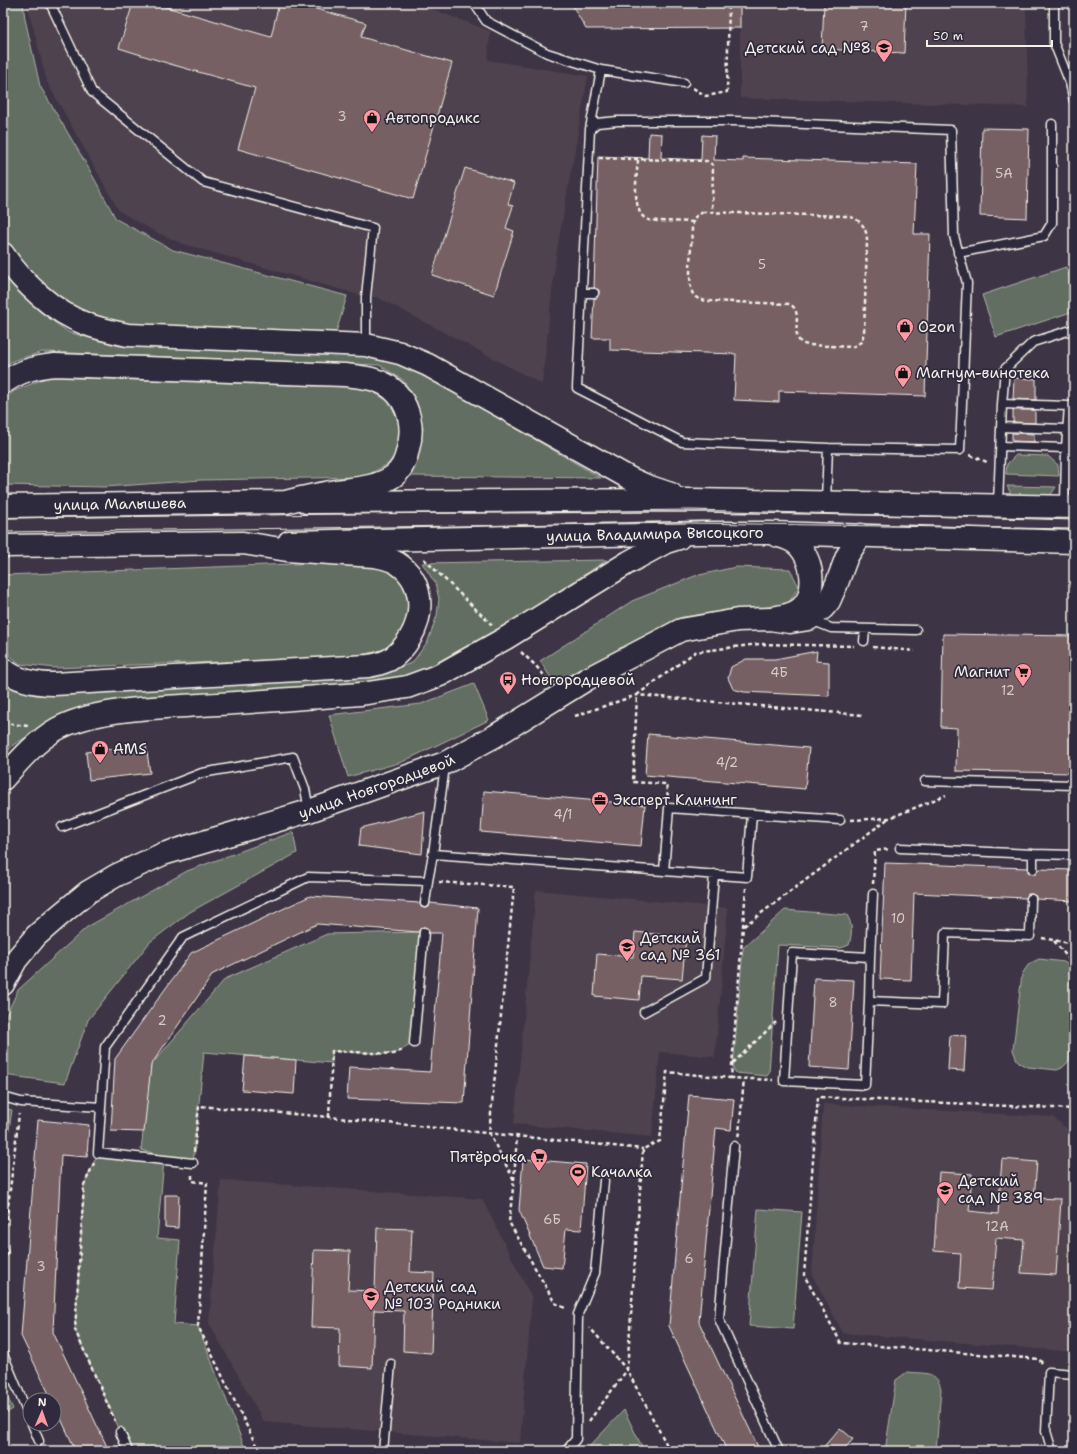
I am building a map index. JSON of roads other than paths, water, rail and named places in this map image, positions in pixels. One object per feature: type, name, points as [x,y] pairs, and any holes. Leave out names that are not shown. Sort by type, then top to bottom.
[{"type":"main road","points":[[3,254],[22,279],[42,297],[65,313],[85,324],[104,330],[128,335],[366,345],[400,353],[413,358],[631,479],[653,488],[693,500]]},
{"type":"main road","points":[[3,384],[13,376],[34,367],[55,365],[345,375],[376,380],[387,385],[397,393],[408,410],[411,429],[410,442],[404,463],[394,476],[374,486],[316,495],[286,502]]},
{"type":"main road","points":[[286,502],[693,500],[1070,507]]},
{"type":"main road","name":"улица Малышева","points":[[3,506],[286,502]]},
{"type":"main road","points":[[3,779],[29,751],[56,730],[85,719],[109,714],[150,709],[361,694],[407,687],[440,675],[506,638],[630,562],[666,542],[700,533]]},
{"type":"main road","name":"улица Владимира Высоцкого","points":[[240,543],[700,533],[771,533],[1074,542]]},
{"type":"main road","name":"улица Новгородцевой","points":[[770,619],[796,612],[808,599],[811,593],[812,582],[806,556],[795,542],[771,533]]},
{"type":"main road","points":[[809,620],[829,601],[847,556],[861,536]]},
{"type":"main road","points":[[3,546],[240,543],[287,550],[374,556],[385,558],[397,563],[405,569],[412,578],[418,591],[420,611],[414,632],[398,654],[390,660],[380,664],[368,666],[54,684],[39,684],[26,681],[3,669]]},
{"type":"main road","name":"улица Новгородцевой","points":[[3,984],[16,960],[36,936],[60,914],[88,892],[117,875],[163,854],[310,810],[445,763],[495,736],[587,679],[681,630],[738,620],[770,619],[790,622],[809,620]]},
{"type":"lane","points":[[50,3],[92,92],[203,182],[373,228],[366,297],[366,345]]},
{"type":"lane","points":[[474,3],[486,21],[547,53],[601,70],[684,83]]},
{"type":"lane","points":[[1054,3],[1054,42],[1070,83],[1074,101]]},
{"type":"lane","points":[[590,129],[598,123],[618,121],[735,120],[951,130],[954,236],[967,283],[960,450],[828,448],[682,442],[577,388],[590,129],[601,70]]},
{"type":"lane","points":[[958,253],[1044,236],[1052,223],[1052,124]]},
{"type":"lane","points":[[582,293],[594,293]]},
{"type":"lane","points":[[998,505],[1005,369],[1033,342],[1074,329]]},
{"type":"lane","points":[[1002,404],[1072,405],[1067,429],[1066,448],[1070,507]]},
{"type":"lane","points":[[1001,427],[1067,429]]},
{"type":"lane","points":[[1001,446],[1066,448]]},
{"type":"lane","points":[[826,502],[828,448]]},
{"type":"lane","points":[[809,620],[831,628],[916,630]]},
{"type":"lane","points":[[864,641],[865,630]]},
{"type":"lane","points":[[62,827],[202,773],[293,757],[305,789],[310,810]]},
{"type":"lane","points":[[425,903],[434,854],[445,763]]},
{"type":"lane","points":[[925,782],[1074,785]]},
{"type":"lane","points":[[664,871],[669,808],[840,820]]},
{"type":"lane","points":[[434,854],[747,877],[752,814]]},
{"type":"lane","points":[[900,848],[1074,856]]},
{"type":"lane","points":[[1033,854],[1033,868]]},
{"type":"lane","points":[[644,1012],[706,978],[714,874]]},
{"type":"lane","points":[[193,1163],[98,1154],[105,1047],[183,937],[308,877],[428,881]]},
{"type":"lane","points":[[870,957],[792,953],[784,1081],[865,1085],[873,894]]},
{"type":"lane","points":[[869,1001],[942,1004],[945,933],[1030,936],[1031,899]]},
{"type":"lane","points":[[414,1043],[424,932]]},
{"type":"lane","points":[[3,1097],[21,1102],[101,1107]]},
{"type":"lane","points":[[734,1146],[718,1319],[779,1451]]},
{"type":"lane","points":[[566,1451],[576,1439],[578,1314],[595,1273],[604,1181]]},
{"type":"lane","points":[[3,1354],[22,1400]]},
{"type":"lane","points":[[383,1451],[391,1364]]},
{"type":"lane","points":[[1052,1451],[1046,1431],[1049,1372],[1074,1374]]},
{"type":"lane","points":[[35,1432],[39,1441]]},
{"type":"lane","points":[[120,1432],[128,1451]]},
{"type":"tram line","points":[[3,518],[692,510],[1074,520]]},
{"type":"tram line","points":[[3,532],[691,523],[1074,529]]},
{"type":"place","name":"Детский сад №8","points":[[884,63]]},
{"type":"place","name":"Автопродикс","points":[[372,133]]},
{"type":"place","name":"Ozon","points":[[905,342]]},
{"type":"place","name":"Магнум-винотека","points":[[903,388]]},
{"type":"place","name":"Магнит","points":[[1023,687]]},
{"type":"place","name":"Новгородцевой","points":[[508,695]]},
{"type":"place","name":"AMS","points":[[100,764]]},
{"type":"place","name":"Эксперт Клининг","points":[[600,815]]},
{"type":"place","name":"Детский сад № 361","points":[[627,962]]},
{"type":"place","name":"Пятёрочка","points":[[539,1172]]},
{"type":"place","name":"Качалка","points":[[578,1187]]},
{"type":"place","name":"Детский сад № 389","points":[[945,1205]]},
{"type":"place","name":"Детский сад № 103 Родники","points":[[371,1311]]}]
